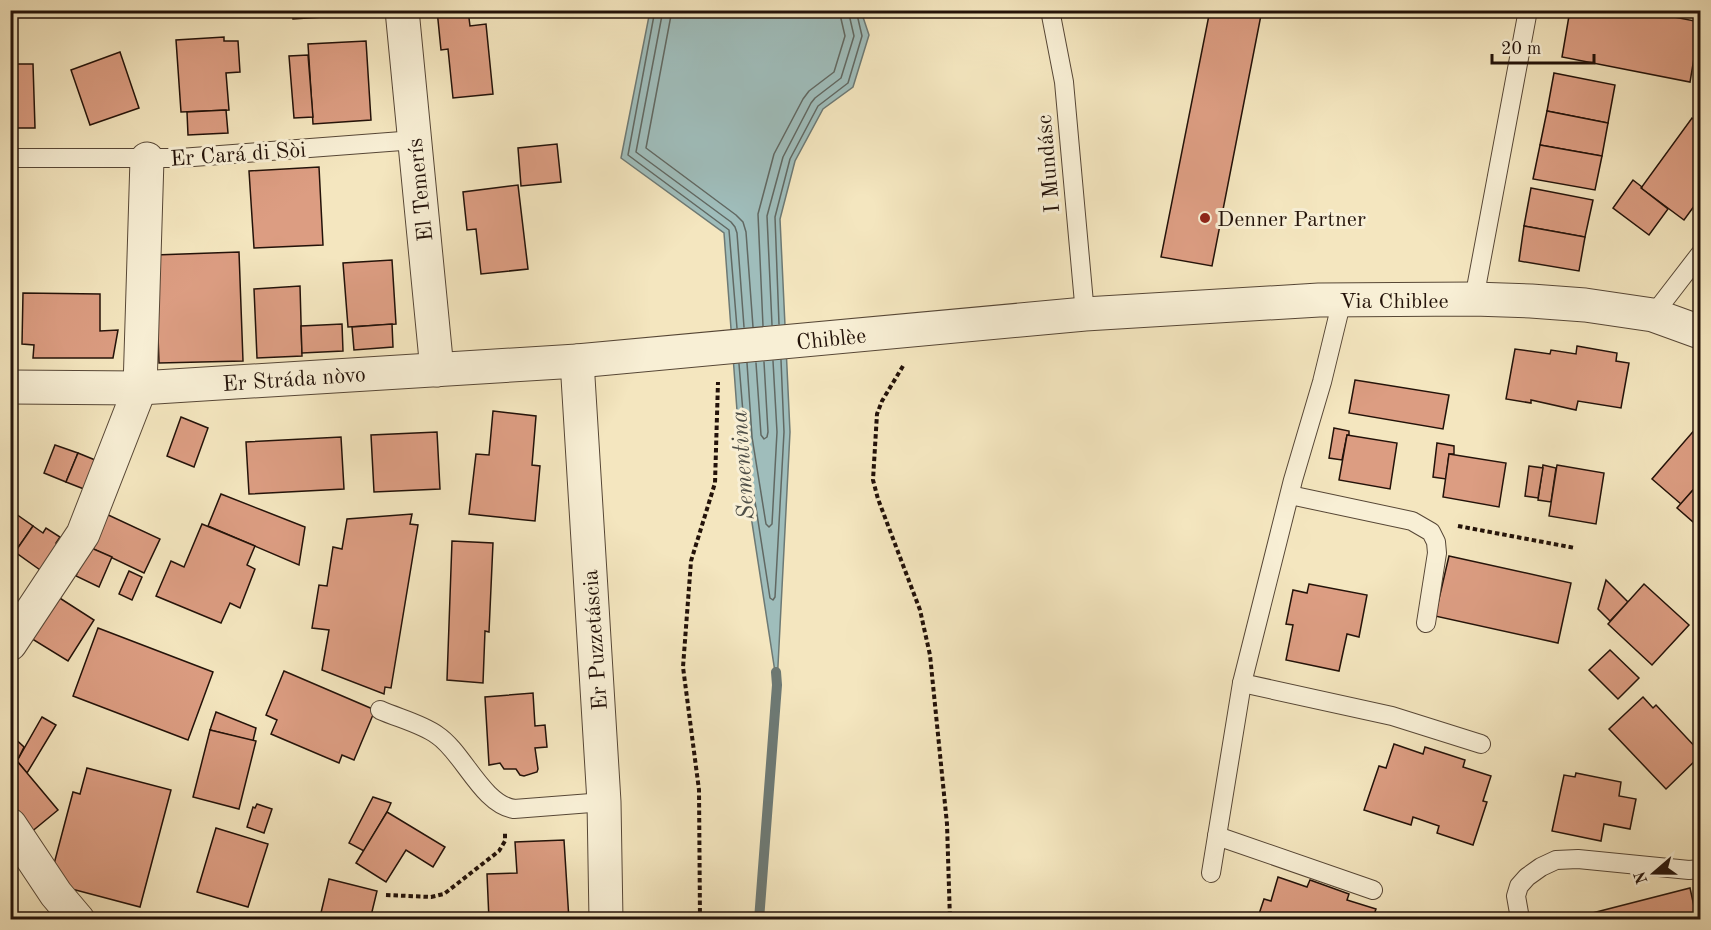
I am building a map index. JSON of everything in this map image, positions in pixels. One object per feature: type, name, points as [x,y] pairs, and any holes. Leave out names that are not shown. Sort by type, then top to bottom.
[{"type":"street","name":"El Temerís","points":[[402,10],[437,370]]},
{"type":"street","name":"Er Cará di Sòi","points":[[10,644],[83,534],[140,388],[147,159]]},
{"type":"street","name":"Via Chiblee","points":[[1085,314],[1342,300],[1474,299],[1585,305],[1653,315],[1701,332]]},
{"type":"street","name":"Chiblèe","points":[[577,361],[1085,314]]},
{"type":"street","name":"Er Stráda nòvo","points":[[10,387],[140,388],[577,361]]},
{"type":"street","name":"Er Puzzetáscia","points":[[577,361],[604,802],[606,920]]},
{"type":"street","points":[[10,825],[20,855],[78,920]]},
{"type":"lane","name":"I Mundásc","points":[[1050,10],[1064,82],[1085,314]]},
{"type":"lane","points":[[1474,299],[1528,10]]},
{"type":"lane","name":"Er Cará di Sòi","points":[[147,159],[415,140]]},
{"type":"lane","points":[[10,158],[147,159]]},
{"type":"lane","points":[[1653,315],[1701,254]]},
{"type":"lane","points":[[1211,873],[1242,683],[1342,300]]},
{"type":"lane","points":[[1290,495],[1412,521],[1431,532],[1436,542],[1437,553],[1426,623]]},
{"type":"lane","points":[[1242,683],[1392,716],[1481,744]]},
{"type":"lane","points":[[380,710],[437,735],[493,799],[506,807],[604,802]]},
{"type":"lane","points":[[1217,836],[1373,890]]},
{"type":"lane","points":[[1519,913],[1516,896],[1520,886],[1527,877],[1556,860],[1578,859],[1689,870],[1701,869]]},
{"type":"path","points":[[924,329],[882,401],[877,414],[873,480],[920,610],[930,656],[946,824],[950,920]]},
{"type":"path","points":[[700,920],[699,790],[683,667],[691,561],[715,483],[718,349]]},
{"type":"path","points":[[1431,532],[1445,525],[1456,526],[1575,548]]},
{"type":"path","points":[[386,895],[438,896],[452,889],[503,846],[506,807]]},
{"type":"water","points":[[650,11],[861,11],[869,35],[853,87],[823,109],[795,161],[780,219],[790,432],[777,685],[739,438],[724,233],[621,158]]},
{"type":"building","points":[[10,10],[33,10],[10,15]]},
{"type":"building","points":[[191,10],[224,10],[224,11],[191,12]]},
{"type":"building","points":[[292,10],[368,10],[369,14],[293,19]]},
{"type":"building","points":[[437,10],[468,10],[470,26],[486,24],[493,94],[453,98],[448,49],[441,50]]},
{"type":"building","points":[[1210,10],[1262,10],[1212,266],[1161,257]]},
{"type":"building","points":[[1570,10],[1638,10],[1700,22],[1690,82],[1562,57]]},
{"type":"building","points":[[224,37],[224,41],[238,41],[240,72],[226,73],[229,110],[181,112],[176,40]]},
{"type":"building","points":[[366,41],[371,120],[313,124],[308,44]]},
{"type":"building","points":[[120,52],[139,108],[90,125],[71,70]]},
{"type":"building","points":[[308,55],[313,117],[294,118],[289,56]]},
{"type":"building","points":[[10,64],[33,64],[35,128],[10,128]]},
{"type":"building","points":[[1554,73],[1615,85],[1608,123],[1547,111]]},
{"type":"building","points":[[226,110],[228,133],[188,135],[187,112]]},
{"type":"building","points":[[1547,111],[1608,123],[1602,156],[1540,145]]},
{"type":"building","points":[[1692,118],[1700,124],[1700,198],[1684,220],[1641,188]]},
{"type":"building","points":[[557,144],[561,182],[521,186],[518,148]]},
{"type":"building","points":[[1540,145],[1602,156],[1595,190],[1533,179]]},
{"type":"building","points":[[319,167],[323,245],[254,248],[249,171]]},
{"type":"building","points":[[1633,180],[1668,209],[1649,235],[1613,208]]},
{"type":"building","points":[[518,185],[528,269],[481,274],[476,229],[467,230],[463,192]]},
{"type":"building","points":[[1531,188],[1593,200],[1585,237],[1524,226]]},
{"type":"building","points":[[1524,226],[1585,237],[1579,271],[1519,261]]},
{"type":"building","points":[[239,252],[243,361],[159,363],[155,255]]},
{"type":"building","points":[[392,260],[396,324],[348,327],[343,263]]},
{"type":"building","points":[[300,286],[302,356],[257,358],[254,289]]},
{"type":"building","points":[[23,293],[100,294],[100,331],[118,330],[113,358],[33,358],[34,345],[22,344]]},
{"type":"building","points":[[342,324],[343,351],[302,353],[301,326]]},
{"type":"building","points":[[392,324],[393,347],[354,350],[352,327]]},
{"type":"building","points":[[1577,346],[1617,353],[1616,361],[1629,363],[1621,408],[1578,401],[1576,410],[1531,400],[1531,403],[1506,399],[1515,349],[1550,354],[1551,350],[1576,354]]},
{"type":"building","points":[[1355,380],[1449,395],[1443,429],[1349,413]]},
{"type":"building","points":[[493,411],[536,416],[532,465],[540,466],[535,521],[469,514],[476,454],[489,455]]},
{"type":"building","points":[[181,417],[208,428],[194,467],[167,456]]},
{"type":"building","points":[[1697,427],[1700,430],[1700,482],[1681,504],[1652,479]]},
{"type":"building","points":[[1334,428],[1349,431],[1342,460],[1329,458]]},
{"type":"building","points":[[437,432],[440,489],[374,492],[371,435]]},
{"type":"building","points":[[1347,435],[1397,443],[1390,489],[1339,480]]},
{"type":"building","points":[[341,437],[344,489],[249,494],[246,442]]},
{"type":"building","points":[[1437,443],[1454,446],[1454,454],[1449,454],[1446,479],[1433,477]]},
{"type":"building","points":[[55,445],[78,453],[66,482],[44,473]]},
{"type":"building","points":[[78,453],[100,462],[89,491],[66,482]]},
{"type":"building","points":[[1449,454],[1506,463],[1499,507],[1443,497]]},
{"type":"building","points":[[1543,465],[1556,468],[1551,502],[1538,500]]},
{"type":"building","points":[[1557,465],[1604,473],[1596,524],[1549,516]]},
{"type":"building","points":[[1529,466],[1543,468],[1538,498],[1525,496]]},
{"type":"building","points":[[1700,482],[1700,528],[1677,508]]},
{"type":"building","points":[[221,494],[305,527],[299,565],[208,526]]},
{"type":"building","points":[[104,513],[160,539],[144,573],[89,547]]},
{"type":"building","points":[[16,514],[33,526],[15,552],[10,549],[10,522]]},
{"type":"building","points":[[412,514],[410,524],[418,525],[391,688],[385,687],[384,694],[322,670],[329,630],[312,628],[319,585],[327,586],[333,547],[342,549],[347,519]]},
{"type":"building","points":[[202,524],[255,546],[247,565],[255,569],[240,608],[230,603],[221,623],[156,596],[171,561],[184,567]]},
{"type":"building","points":[[33,526],[43,533],[46,528],[60,537],[56,543],[61,546],[43,572],[15,552]]},
{"type":"building","points":[[452,541],[493,543],[489,632],[485,631],[483,683],[447,680]]},
{"type":"building","points":[[89,547],[112,557],[99,587],[76,576]]},
{"type":"building","points":[[1449,556],[1571,583],[1558,643],[1435,616]]},
{"type":"building","points":[[129,571],[142,577],[132,600],[119,594]]},
{"type":"building","points":[[1606,580],[1628,602],[1610,621],[1598,609]]},
{"type":"building","points":[[1309,584],[1367,595],[1359,637],[1347,634],[1339,671],[1286,660],[1293,625],[1286,624],[1293,590],[1307,593]]},
{"type":"building","points":[[1644,584],[1689,625],[1652,665],[1608,624]]},
{"type":"building","points":[[55,595],[94,620],[68,661],[29,637]]},
{"type":"building","points":[[98,628],[213,672],[188,740],[73,696]]},
{"type":"building","points":[[1610,650],[1639,678],[1618,699],[1589,670]]},
{"type":"building","points":[[284,671],[375,710],[354,760],[342,755],[339,763],[271,734],[277,720],[266,715]]},
{"type":"building","points":[[533,693],[535,726],[545,725],[547,747],[535,748],[537,772],[524,776],[520,775],[516,769],[504,769],[500,763],[489,765],[485,697]]},
{"type":"building","points":[[1643,697],[1653,708],[1656,705],[1700,752],[1700,756],[1666,789],[1609,729]]},
{"type":"building","points":[[216,712],[256,728],[253,741],[210,730]]},
{"type":"building","points":[[42,717],[56,725],[27,773],[17,761]]},
{"type":"building","points":[[210,730],[256,741],[239,809],[193,797]]},
{"type":"building","points":[[10,734],[24,747],[17,761],[10,766]]},
{"type":"building","points":[[1394,744],[1423,754],[1425,747],[1465,760],[1463,767],[1491,776],[1483,801],[1487,802],[1473,845],[1437,833],[1439,826],[1413,817],[1411,825],[1364,810],[1379,766],[1386,768]]},
{"type":"building","points":[[17,761],[58,810],[30,833],[10,811],[10,766]]},
{"type":"building","points":[[87,768],[171,790],[140,907],[49,883],[73,792],[80,794]]},
{"type":"building","points":[[1576,773],[1621,782],[1619,796],[1636,799],[1630,829],[1604,824],[1601,841],[1552,831],[1564,775],[1575,777]]},
{"type":"building","points":[[373,797],[391,803],[364,851],[349,843]]},
{"type":"building","points":[[257,804],[272,809],[264,833],[247,827],[253,807],[255,808]]},
{"type":"building","points":[[387,812],[445,847],[433,867],[406,850],[386,882],[356,863]]},
{"type":"building","points":[[216,828],[268,844],[248,907],[197,892]]},
{"type":"building","points":[[564,840],[569,920],[489,920],[487,874],[517,873],[515,842]]},
{"type":"building","points":[[10,865],[18,866],[10,888]]},
{"type":"building","points":[[1278,877],[1307,887],[1310,880],[1349,894],[1347,900],[1376,909],[1372,920],[1257,920],[1264,899],[1271,901]]},
{"type":"building","points":[[329,879],[377,891],[370,920],[330,920],[320,917]]},
{"type":"building","points":[[1690,888],[1697,920],[1565,920]]},
{"type":"building","points":[[301,913],[320,917],[330,920],[299,920]]},
{"type":"waterway","name":"Sementina","points":[[759,920],[777,685],[776,672]]},
{"type":"place","name":"Denner Partner","points":[[1205,218]]}]
